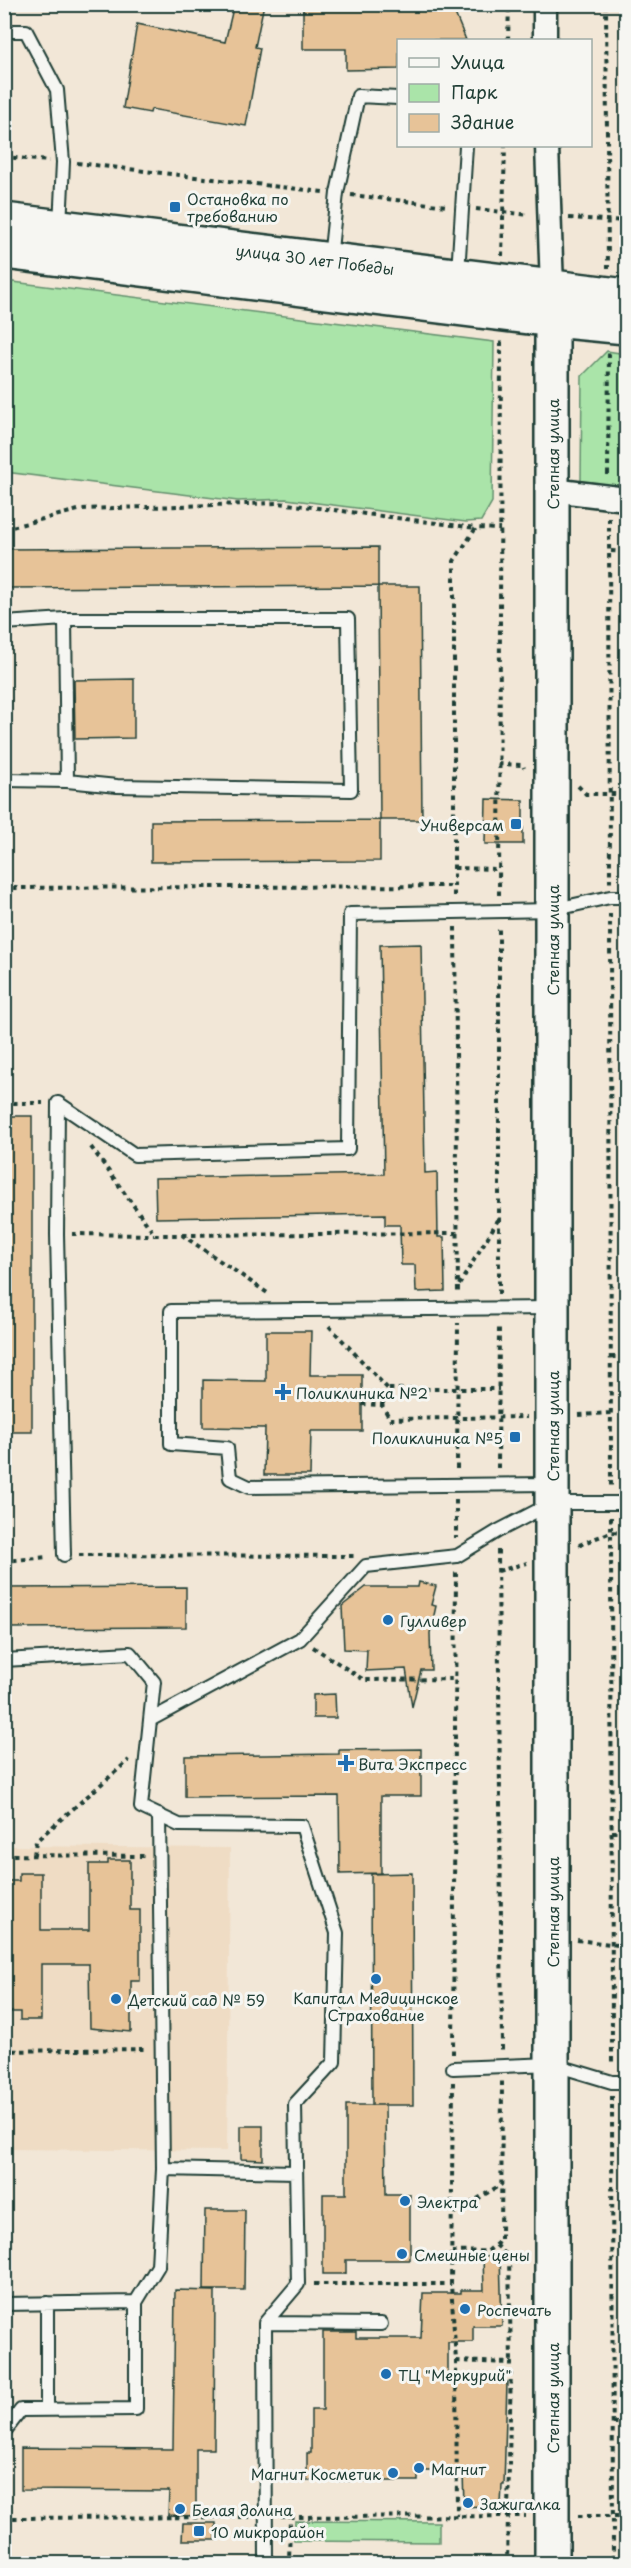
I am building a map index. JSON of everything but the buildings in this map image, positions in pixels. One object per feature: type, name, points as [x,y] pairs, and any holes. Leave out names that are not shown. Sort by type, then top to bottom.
[{"type":"street","points":[[545,4],[545,39]]},
{"type":"street","points":[[547,147],[552,288]]},
{"type":"street","name":"улица 30 лет Победы","points":[[4,220],[458,276],[501,297],[552,288],[618,310]]},
{"type":"street","points":[[4,252],[501,297],[552,320],[618,310]]},
{"type":"street","name":"Степная улица","points":[[552,288],[552,2564]]},
{"type":"street","points":[[552,490],[617,498]]},
{"type":"lane","points":[[4,31],[26,31],[57,90],[63,162],[60,227]]},
{"type":"lane","points":[[330,260],[337,193],[358,96],[397,98]]},
{"type":"lane","points":[[458,276],[466,147]]},
{"type":"lane","points":[[4,623],[65,619],[348,619],[351,790],[117,786],[67,781],[4,780]]},
{"type":"lane","points":[[65,619],[67,781]]},
{"type":"lane","points":[[58,1102],[135,1155],[348,1149],[350,914],[552,910],[610,897],[627,897]]},
{"type":"lane","points":[[58,1102],[57,1234],[64,1555]]},
{"type":"lane","points":[[552,1308],[171,1311],[171,1444],[227,1448],[230,1478],[249,1487],[498,1484],[611,1503],[627,1503]]},
{"type":"lane","points":[[150,1720],[300,1639],[366,1566],[457,1556],[498,1531],[552,1493]]},
{"type":"lane","points":[[4,1660],[130,1653],[154,1682],[141,1807],[179,1825],[302,1826],[337,1933],[334,2062],[295,2104],[298,2284],[265,2323],[266,2564]]},
{"type":"lane","points":[[4,2432],[21,2410],[136,2409],[136,2302],[158,2266],[162,2169],[159,1815]]},
{"type":"lane","points":[[453,2068],[552,2064],[612,2082],[627,2082]]},
{"type":"lane","points":[[162,2169],[296,2172]]},
{"type":"lane","points":[[4,2304],[136,2302]]},
{"type":"lane","points":[[47,2303],[47,2410]]},
{"type":"lane","points":[[265,2323],[381,2324]]},
{"type":"path","points":[[508,39],[509,4]]},
{"type":"path","points":[[606,4],[607,219],[618,310],[617,498],[611,551],[610,897],[613,2564]]},
{"type":"path","points":[[498,1484],[501,297],[505,147]]},
{"type":"path","points":[[4,157],[548,217],[627,221]]},
{"type":"path","points":[[4,529],[82,509],[279,503],[476,528],[500,529]]},
{"type":"path","points":[[457,2516],[456,2361],[451,2284],[459,1233],[454,912],[454,561],[476,528]]},
{"type":"path","points":[[611,551],[627,552]]},
{"type":"path","points":[[454,868],[499,869]]},
{"type":"path","points":[[4,888],[454,886]]},
{"type":"path","points":[[4,1102],[58,1102]]},
{"type":"path","points":[[86,1140],[155,1235]]},
{"type":"path","points":[[458,1286],[499,1219]]},
{"type":"path","points":[[57,1234],[459,1233]]},
{"type":"path","points":[[182,1235],[293,1310]]},
{"type":"path","points":[[314,1310],[388,1389],[499,1389]]},
{"type":"path","points":[[611,1357],[627,1357]]},
{"type":"path","points":[[382,1405],[388,1389]]},
{"type":"path","points":[[362,1404],[382,1405]]},
{"type":"path","points":[[382,1405],[390,1419],[611,1413]]},
{"type":"path","points":[[452,2252],[488,2251],[501,2240],[498,1531]]},
{"type":"path","points":[[4,1561],[64,1555],[361,1556]]},
{"type":"path","points":[[300,1639],[364,1680],[455,1679]]},
{"type":"path","points":[[34,1855],[36,1841],[148,1744]]},
{"type":"path","points":[[612,1832],[627,1832]]},
{"type":"path","points":[[4,1855],[159,1856]]},
{"type":"path","points":[[552,1937],[627,1946]]},
{"type":"path","points":[[4,2051],[161,2049]]},
{"type":"path","points":[[453,2213],[502,2184]]},
{"type":"path","points":[[496,2245],[509,2257],[511,2363],[507,2564]]},
{"type":"path","points":[[298,2284],[451,2284]]},
{"type":"path","points":[[456,2361],[511,2363]]},
{"type":"path","points":[[613,2423],[627,2423]]},
{"type":"path","points":[[4,2518],[627,2516]]},
{"type":"path","points":[[289,2564],[290,2517]]},
{"type":"shaded area","name":"Детский сад № 59","points":[[5,1846],[230,1848],[227,2151],[5,2149]]},
{"type":"green space","points":[[5,281],[494,342],[492,502],[481,521],[466,522],[286,499],[238,501],[5,472]]},
{"type":"green space","points":[[607,351],[626,354],[626,489],[581,483],[582,376]]},
{"type":"green space","points":[[295,2521],[439,2522],[439,2542],[294,2541]]},
{"type":"place","name":"Остановка по требованию","points":[[175,207]]},
{"type":"place","name":"Универсам","points":[[516,824]]},
{"type":"place","name":"Поликлиника №2","points":[[283,1392]]},
{"type":"place","name":"Поликлиника №5","points":[[515,1437]]},
{"type":"place","name":"Гулливер","points":[[388,1620]]},
{"type":"place","name":"Вита Экспресс","points":[[346,1763]]},
{"type":"place","name":"Капитал Медицинское Страхование","points":[[376,1979]]},
{"type":"place","name":"Детский сад № 59","points":[[116,1999]]},
{"type":"place","name":"Электра","points":[[405,2201]]},
{"type":"place","name":"Смешные цены","points":[[402,2254]]},
{"type":"place","name":"Роспечать","points":[[465,2309]]},
{"type":"place","name":"ТЦ \"Меркурий\"","points":[[386,2374]]},
{"type":"place","name":"Магнит","points":[[419,2468]]},
{"type":"place","name":"Магнит Косметик","points":[[393,2473]]},
{"type":"place","name":"Зажигалка","points":[[468,2503]]},
{"type":"place","name":"Белая долина","points":[[180,2509]]},
{"type":"place","name":"10 микрорайон","points":[[199,2531]]}]
